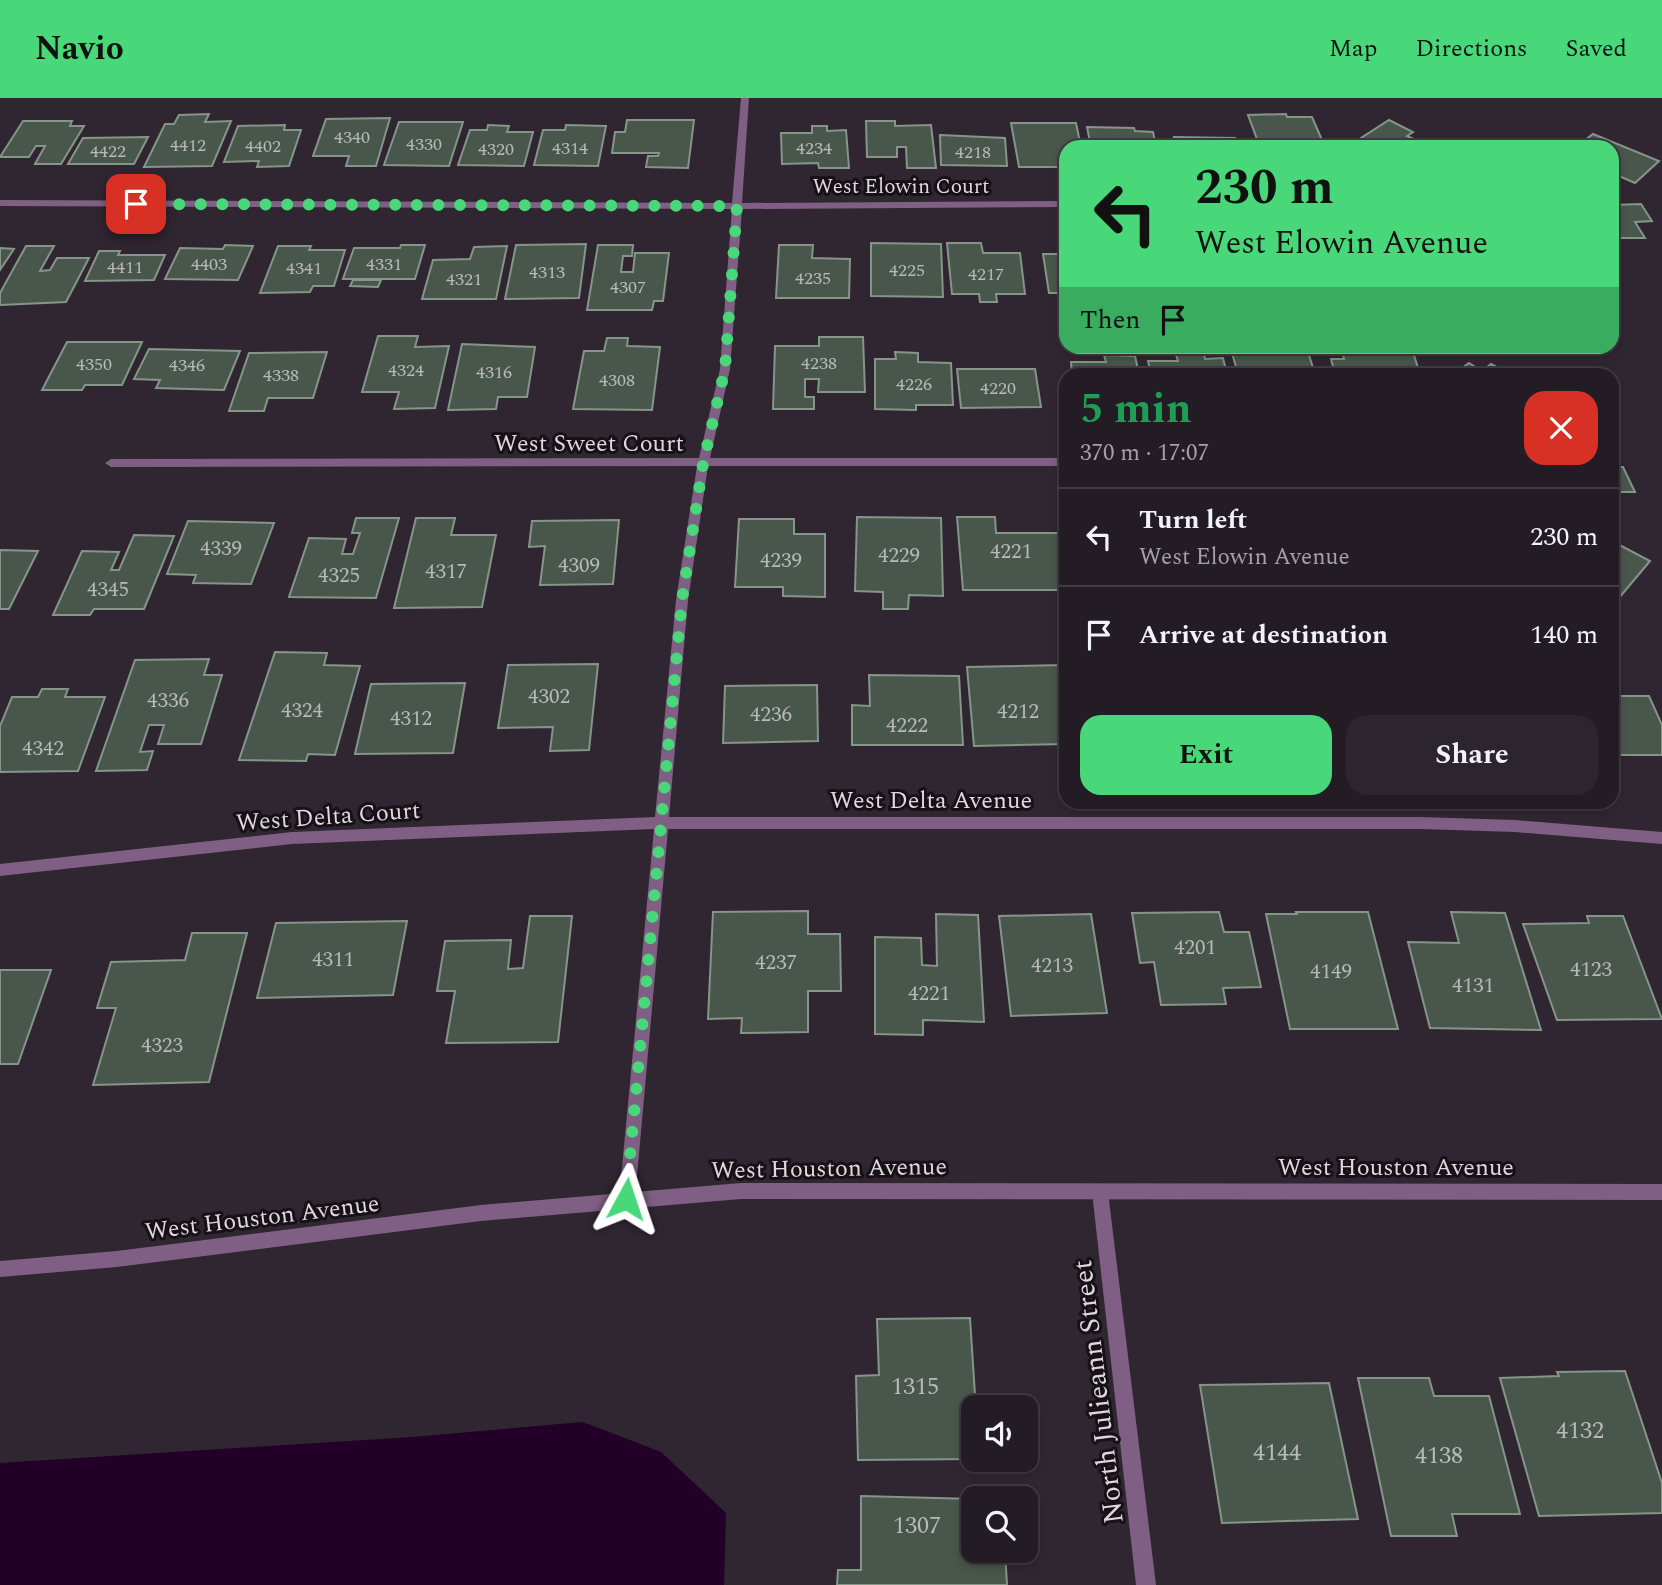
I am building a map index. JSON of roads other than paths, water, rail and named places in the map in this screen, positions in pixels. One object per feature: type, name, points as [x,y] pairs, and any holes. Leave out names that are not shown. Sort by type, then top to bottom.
[{"type":"street","points":[[626,1199],[682,600],[703,464],[725,369],[745,98]]},
{"type":"street","name":"West Elowin Court","points":[[0,203],[737,206],[1059,204]]},
{"type":"street","name":"West Sweet Court","points":[[111,463],[1059,463]]},
{"type":"street","name":"West Delta Avenue","points":[[661,823],[1422,823],[1515,825],[1662,838]]},
{"type":"street","name":"West Delta Court","points":[[0,870],[292,838],[661,823]]},
{"type":"street","name":"West Houston Avenue","points":[[0,1269],[117,1259],[481,1213],[741,1191],[1662,1192]]},
{"type":"street","name":"North Julieann Street","points":[[1100,1192],[1146,1585]]}]
